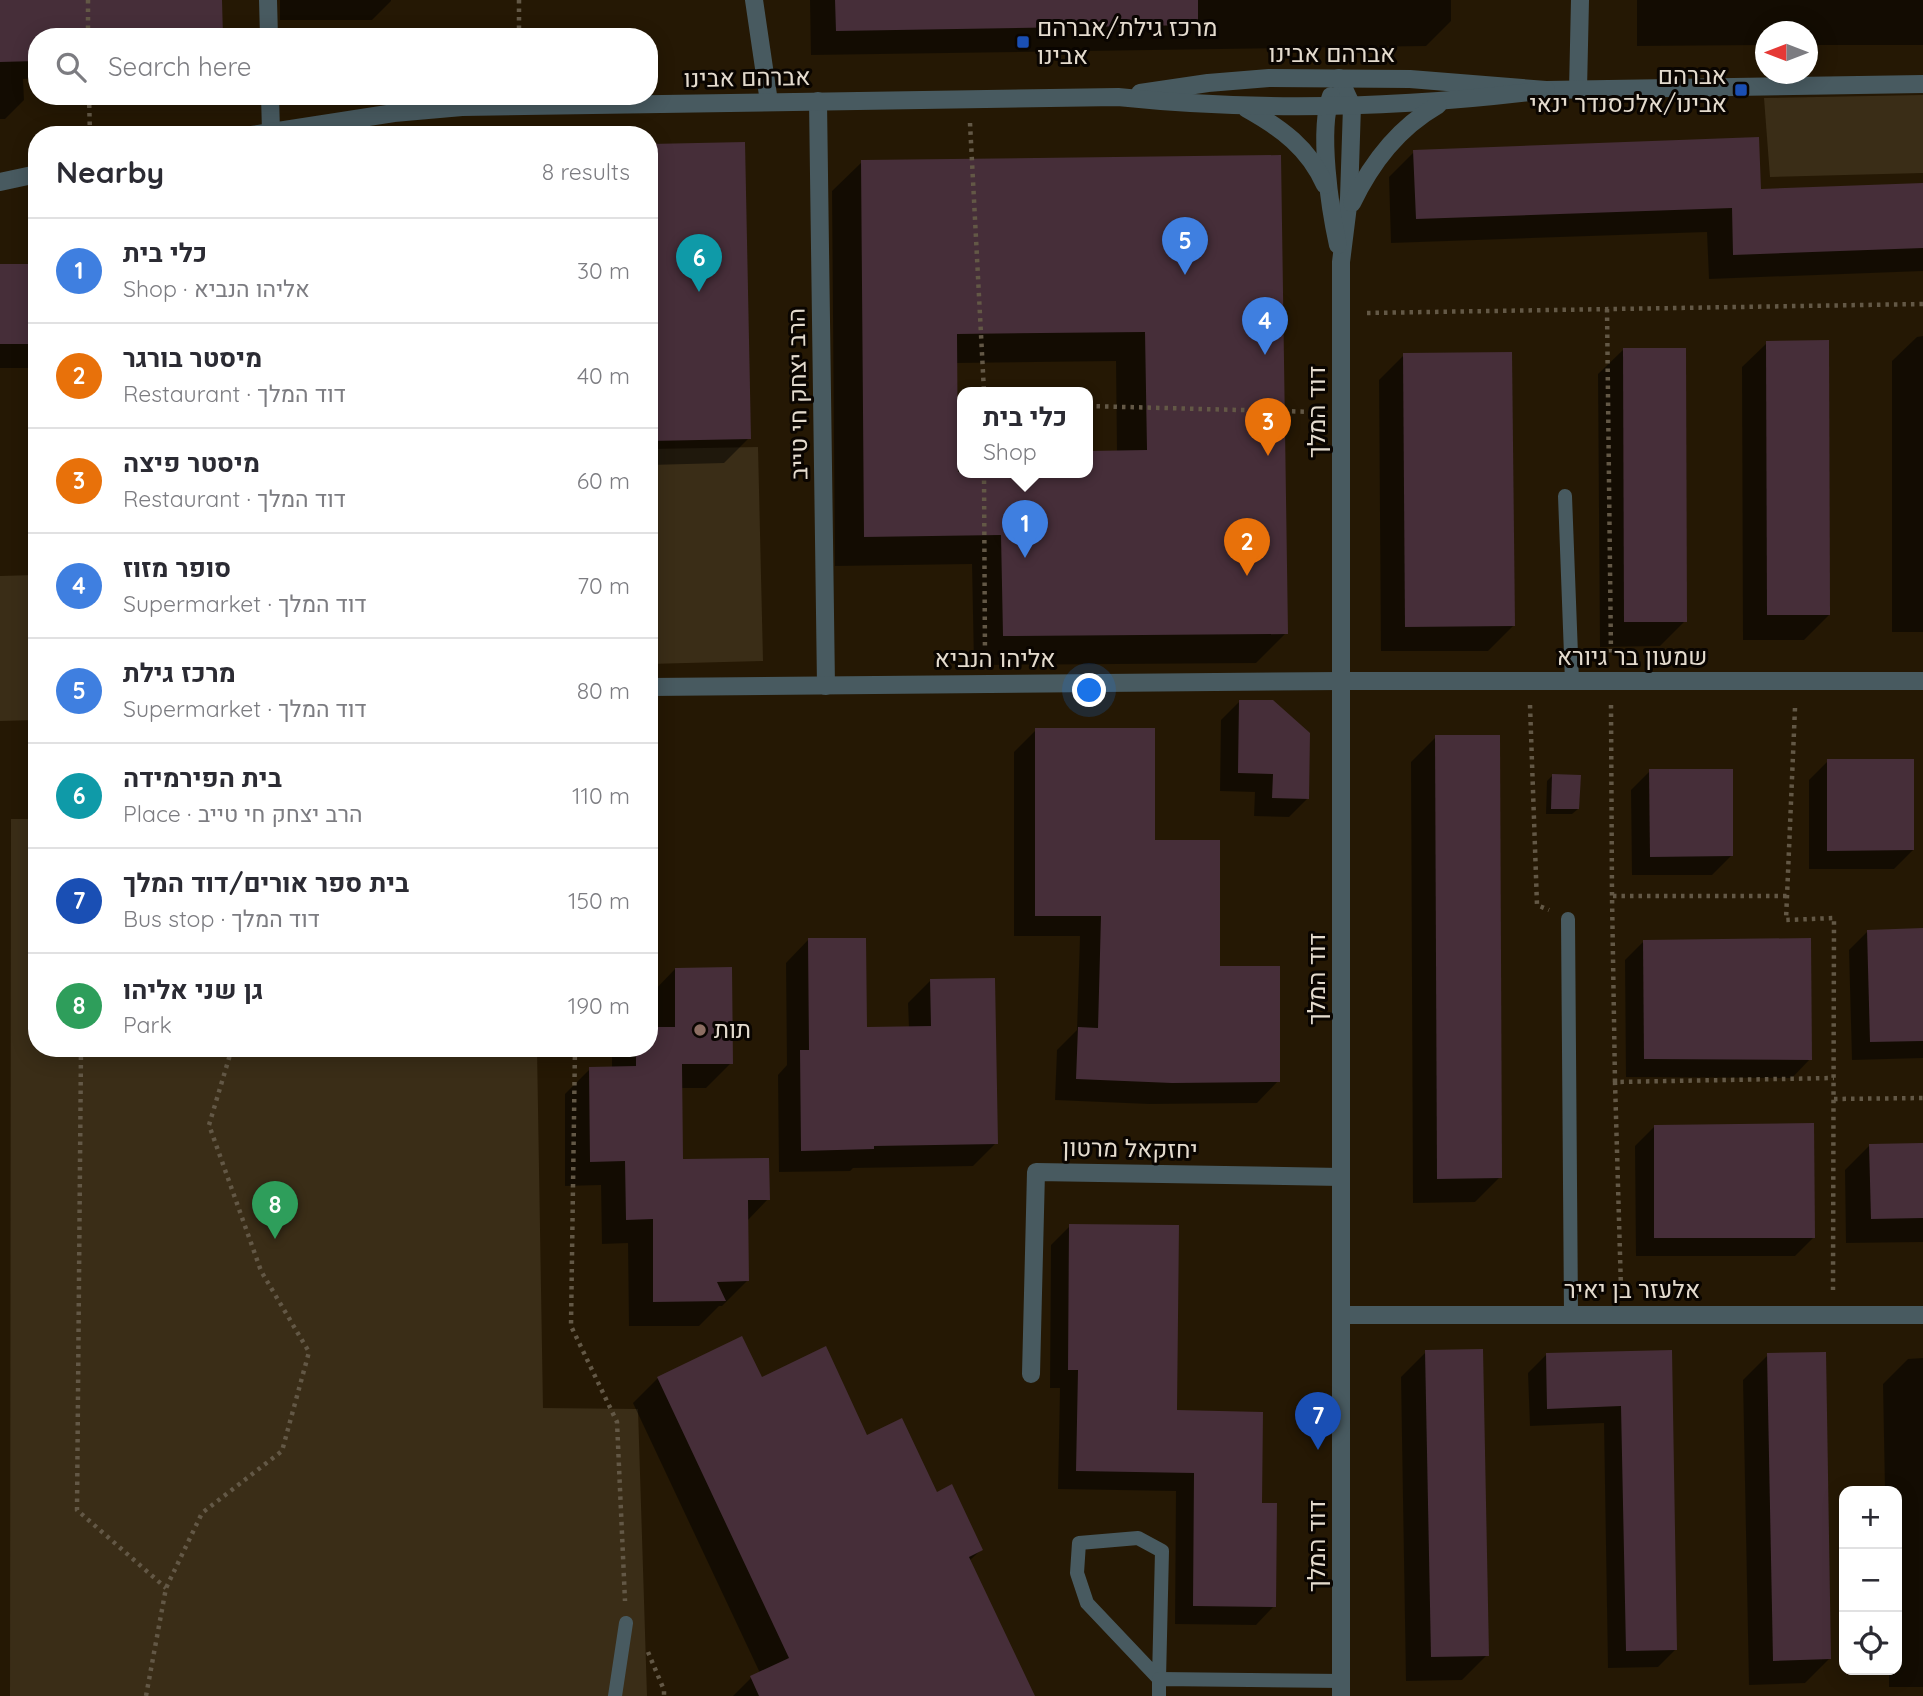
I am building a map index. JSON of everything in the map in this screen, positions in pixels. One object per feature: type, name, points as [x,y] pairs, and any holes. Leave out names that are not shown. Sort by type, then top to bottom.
[{"type":"street","points":[[268,0],[269,28]]},
{"type":"street","points":[[754,0],[769,102]]},
{"type":"street","points":[[1578,90],[1580,0]]},
{"type":"street","name":"אברהם אבינו","points":[[1118,97],[1208,83],[1269,78],[1410,79],[1546,90],[1923,84]]},
{"type":"street","name":"דוד המלך","points":[[1339,78],[1352,106],[1352,152],[1342,262],[1341,1689]]},
{"type":"street","name":"דוד המלך","points":[[1339,78],[1328,106],[1327,165],[1342,262]]},
{"type":"street","name":"אברהם אבינו","points":[[658,104],[1118,97],[1244,107],[1352,106],[1443,102],[1546,90]]},
{"type":"street","name":"הרב יצחק חי טייב","points":[[818,101],[826,685]]},
{"type":"street","points":[[1347,212],[1365,176],[1389,143],[1419,116],[1443,102]]},
{"type":"street","points":[[270,105],[271,126]]},
{"type":"street","name":"אברהם אבינו","points":[[305,126],[394,113],[462,107],[585,105]]},
{"type":"street","points":[[1244,107],[1277,125],[1297,141],[1311,158],[1330,197]]},
{"type":"street","points":[[0,182],[28,176]]},
{"type":"street","name":"אליהו הנביא","points":[[658,687],[1342,681]]},
{"type":"street","name":"שמעון בר גיורא","points":[[1342,681],[1923,681]]},
{"type":"street","name":"יחזקאל מרטון","points":[[1031,1374],[1036,1172],[1342,1177]]},
{"type":"street","name":"אלעזר בן יאיר","points":[[1342,1315],[1923,1315]]},
{"type":"lane","points":[[1566,496],[1572,681]]},
{"type":"lane","points":[[1568,919],[1571,1315]]},
{"type":"lane","points":[[1159,1696],[1159,1679],[1162,1551],[1138,1538],[1079,1543],[1077,1573],[1087,1602],[1159,1679],[1258,1680],[1341,1689]]},
{"type":"lane","points":[[615,1696],[626,1623]]},
{"type":"lane","points":[[1257,1696],[1258,1680]]},
{"type":"path","points":[[88,0],[88,28]]},
{"type":"path","points":[[519,0],[519,28]]},
{"type":"path","points":[[969,99],[984,387]]},
{"type":"path","points":[[89,105],[90,126]]},
{"type":"path","points":[[1342,313],[1923,304]]},
{"type":"path","points":[[1607,309],[1612,897],[1622,1315]]},
{"type":"path","points":[[1093,406],[1342,413]]},
{"type":"path","points":[[985,478],[986,684]]},
{"type":"path","points":[[1529,681],[1538,905],[1568,919]]},
{"type":"path","points":[[1797,681],[1786,920],[1834,918],[1833,1315]]},
{"type":"path","points":[[1612,897],[1787,897]]},
{"type":"path","points":[[81,1057],[77,1510],[166,1588]]},
{"type":"path","points":[[145,1696],[166,1588],[202,1513],[282,1451],[309,1352],[261,1271],[209,1125],[229,1057]]},
{"type":"path","points":[[575,1057],[571,1326],[617,1422],[626,1623]]},
{"type":"path","points":[[1615,1082],[1834,1078]]},
{"type":"path","points":[[1834,1099],[1923,1098]]},
{"type":"shaded area","points":[[1923,95],[1923,173],[1770,177],[1764,98]]},
{"type":"shaded area","points":[[758,447],[763,661],[658,664],[658,449]]},
{"type":"shaded area","points":[[28,575],[28,720],[0,721],[0,576]]},
{"type":"shaded area","points":[[11,819],[28,819],[28,1057],[537,1057],[543,1408],[638,1409],[647,1696],[10,1696]]},
{"type":"building","points":[[0,0],[222,0],[223,28],[28,28],[28,61],[0,62]]},
{"type":"building","points":[[835,0],[1198,0],[1198,25],[836,31]]},
{"type":"building","points":[[1759,137],[1761,189],[1923,183],[1923,248],[1733,255],[1732,208],[1416,219],[1413,150]]},
{"type":"building","points":[[745,142],[751,439],[658,441],[658,144]]},
{"type":"building","points":[[1281,155],[1288,634],[1003,636],[1001,535],[864,537],[861,160]]},
{"type":"building","points":[[0,264],[28,264],[28,344],[0,344]]},
{"type":"building","points":[[1829,340],[1830,615],[1767,615],[1766,341]]},
{"type":"building","points":[[1623,348],[1686,348],[1687,622],[1624,622]]},
{"type":"building","points":[[1512,352],[1515,626],[1405,627],[1403,353]]},
{"type":"building","points":[[1239,700],[1273,700],[1310,733],[1309,799],[1272,798],[1273,774],[1238,773]]},
{"type":"building","points":[[1035,728],[1155,728],[1155,840],[1220,840],[1220,966],[1280,966],[1280,1082],[1172,1083],[1076,1079],[1078,1027],[1098,1028],[1101,916],[1035,916]]},
{"type":"building","points":[[1435,735],[1500,735],[1502,1178],[1437,1179]]},
{"type":"building","points":[[1827,759],[1914,759],[1914,850],[1827,851]]},
{"type":"building","points":[[1649,769],[1733,769],[1733,856],[1650,857]]},
{"type":"building","points":[[1552,774],[1581,775],[1579,809],[1551,809]]},
{"type":"building","points":[[1923,928],[1923,1041],[1870,1042],[1867,930]]},
{"type":"building","points":[[808,938],[866,938],[867,1027],[931,1026],[930,979],[995,978],[998,1144],[874,1146],[874,1149],[801,1151],[800,1050],[809,1050]]},
{"type":"building","points":[[1811,938],[1812,1060],[1644,1059],[1643,940]]},
{"type":"building","points":[[732,967],[733,1064],[682,1064],[683,1159],[769,1158],[770,1200],[748,1200],[749,1281],[717,1282],[726,1301],[653,1302],[653,1219],[626,1220],[625,1161],[590,1162],[589,1067],[636,1066],[636,1057],[658,1057],[658,1027],[675,1027],[675,968]]},
{"type":"building","points":[[1814,1123],[1815,1238],[1654,1238],[1654,1125]]},
{"type":"building","points":[[1923,1143],[1923,1218],[1871,1219],[1869,1144]]},
{"type":"building","points":[[1069,1224],[1179,1225],[1177,1410],[1263,1412],[1262,1503],[1277,1503],[1276,1607],[1193,1606],[1194,1473],[1076,1471],[1078,1370],[1068,1370]]},
{"type":"building","points":[[742,1336],[762,1377],[826,1346],[867,1435],[902,1418],[937,1492],[952,1484],[983,1550],[969,1557],[1035,1696],[759,1696],[750,1676],[789,1658],[657,1377]]},
{"type":"building","points":[[1483,1349],[1489,1656],[1431,1657],[1425,1350]]},
{"type":"building","points":[[1672,1350],[1677,1650],[1626,1651],[1621,1406],[1547,1409],[1546,1353]]},
{"type":"building","points":[[1826,1352],[1831,1659],[1773,1661],[1767,1353]]},
{"type":"place","name":"מרכז גילת/אברהם אבינו","points":[[1023,42]]},
{"type":"place","name":"אברהם אבינו/אלכסנדר ינאי","points":[[1741,90]]},
{"type":"place","name":"מרכז גילת","points":[[1185,275]]},
{"type":"place","name":"בית הפירמידה","points":[[699,292]]},
{"type":"place","name":"סופר מזוז","points":[[1265,355]]},
{"type":"place","name":"מיסטר פיצה","points":[[1268,456]]},
{"type":"place","name":"כלי בית","points":[[1025,558]]},
{"type":"place","name":"מיסטר בורגר","points":[[1247,576]]},
{"type":"place","name":"תות","points":[[700,1030]]},
{"type":"place","name":"גן שני אליהו","points":[[275,1239]]},
{"type":"place","name":"בית ספר אורים/דוד המלך","points":[[1318,1450]]}]
